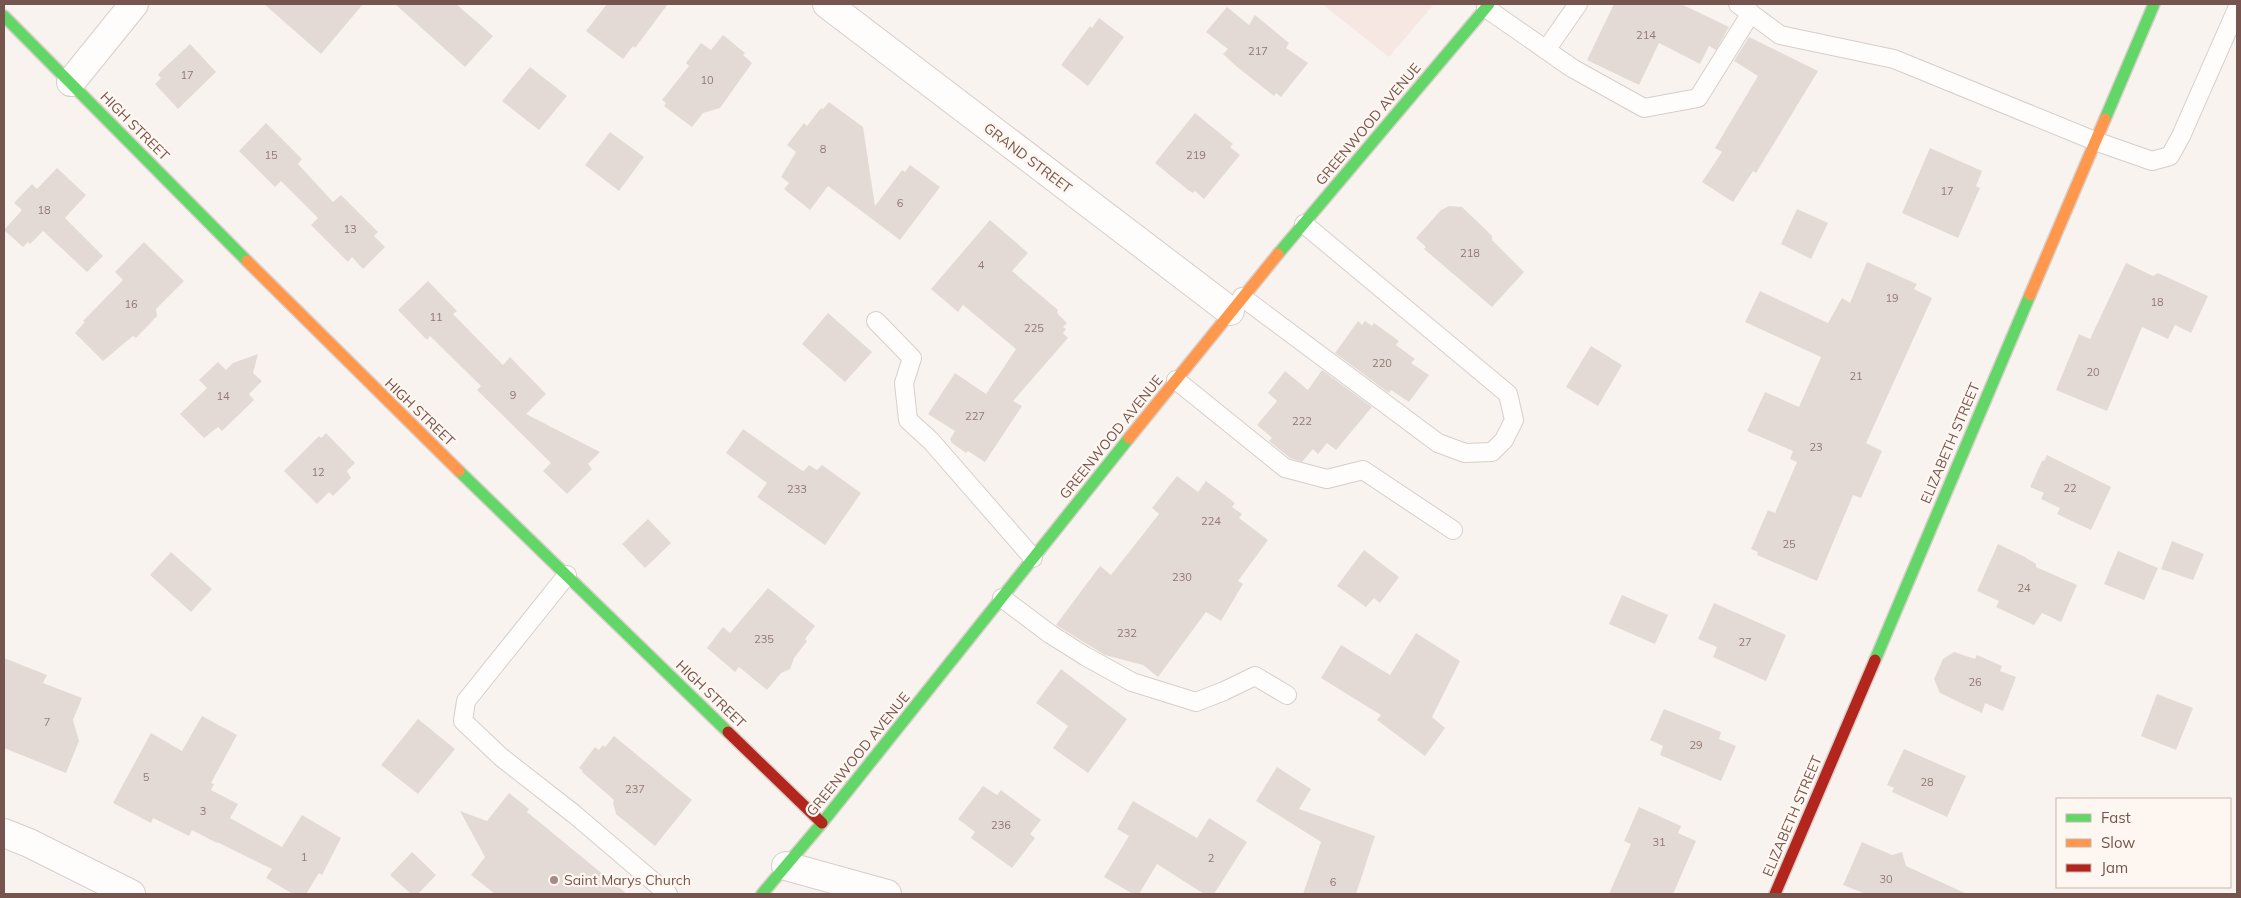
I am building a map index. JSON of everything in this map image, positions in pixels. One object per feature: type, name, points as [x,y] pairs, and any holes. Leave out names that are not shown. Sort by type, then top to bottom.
[{"type":"street","points":[[70,82],[134,4]]},
{"type":"street","name":"GRAND STREET","points":[[827,4],[1236,304]]},
{"type":"street","name":"ELIZABETH STREET","points":[[1775,894],[2154,4]]},
{"type":"street","name":"GREENWOOD AVENUE","points":[[762,894],[822,824],[1236,304],[1487,6]]},
{"type":"street","name":"HIGH STREET","points":[[4,16],[344,359],[822,824]]},
{"type":"street","points":[[4,833],[29,843],[131,894]]},
{"type":"street","points":[[786,866],[887,894]]},
{"type":"lane","points":[[1546,50],[1578,4]]},
{"type":"lane","points":[[1487,6],[1572,68],[1644,108],[1698,98],[1744,8],[1780,36],[1894,58],[2095,141],[2152,161],[2170,156],[2237,9]]},
{"type":"lane","points":[[1236,304],[1438,444],[1465,453],[1492,452],[1504,440],[1514,420],[1508,394],[1304,224]]},
{"type":"lane","points":[[876,321],[912,358],[904,383],[908,420],[930,441],[1033,558]]},
{"type":"lane","points":[[1176,380],[1286,468],[1327,479],[1363,470],[1453,530]]},
{"type":"lane","points":[[567,575],[466,701],[463,721],[501,757],[574,814],[668,894]]},
{"type":"lane","points":[[1002,598],[1057,638],[1132,682],[1196,702],[1224,692],[1255,676],[1287,695]]},
{"type":"shaded area","points":[[1322,4],[1434,4],[1389,57]]},
{"type":"building","points":[[264,4],[363,4],[321,54]]},
{"type":"building","points":[[395,4],[456,4],[493,36],[465,67]]},
{"type":"building","points":[[607,4],[668,4],[635,48],[633,46],[623,59],[586,31]]},
{"type":"building","points":[[1614,4],[1681,4],[1729,27],[1716,50],[1709,46],[1700,64],[1659,43],[1639,85],[1587,60]]},
{"type":"building","points":[[1227,7],[1249,25],[1255,15],[1289,43],[1286,48],[1308,63],[1281,97],[1276,93],[1274,96],[1236,66],[1223,54],[1228,49],[1206,32]]},
{"type":"building","points":[[1099,18],[1124,37],[1088,86],[1061,65],[1090,26],[1092,28]]},
{"type":"building","points":[[723,35],[745,53],[743,55],[752,63],[720,108],[703,113],[692,127],[664,106],[666,103],[662,100],[689,66],[686,63],[701,43],[711,50]]},
{"type":"building","points":[[1749,37],[1818,71],[1756,173],[1753,171],[1733,202],[1702,182],[1722,152],[1715,148],[1758,76],[1734,61]]},
{"type":"building","points":[[190,44],[216,72],[178,109],[155,84],[161,78],[158,75],[160,72]]},
{"type":"building","points":[[530,67],[567,96],[539,130],[502,101]]},
{"type":"building","points":[[829,102],[863,127],[875,206],[902,170],[905,172],[910,165],[940,187],[900,240],[828,186],[810,210],[784,189],[789,183],[781,177],[796,152],[787,145],[804,123],[807,126],[821,108],[823,109]]},
{"type":"building","points":[[1195,113],[1233,144],[1230,147],[1240,155],[1204,199],[1195,191],[1193,193],[1188,190],[1155,163]]},
{"type":"building","points":[[266,123],[302,159],[298,164],[333,202],[341,195],[378,232],[374,236],[385,247],[363,269],[352,257],[348,262],[311,225],[318,218],[281,181],[275,187],[239,151]]},
{"type":"building","points":[[610,132],[644,157],[619,191],[585,165]]},
{"type":"building","points":[[1930,148],[1982,171],[1976,186],[1980,188],[1958,238],[1902,213]]},
{"type":"building","points":[[57,168],[86,195],[65,218],[103,256],[87,272],[43,231],[30,244],[28,242],[23,247],[4,230],[22,210],[14,203],[32,184],[37,189]]},
{"type":"building","points":[[1449,206],[1462,207],[1492,236],[1492,240],[1524,272],[1492,307],[1424,249],[1426,247],[1416,238],[1441,210]]},
{"type":"building","points":[[1797,209],[1828,223],[1811,259],[1781,244]]},
{"type":"building","points":[[990,220],[1028,253],[1012,271],[1058,310],[1057,313],[1067,323],[1063,327],[1066,329],[1063,333],[1068,338],[1013,401],[1022,406],[985,462],[968,451],[966,453],[952,443],[950,439],[955,431],[928,414],[955,373],[986,394],[1016,349],[963,305],[958,312],[931,289]]},
{"type":"building","points":[[144,242],[184,281],[156,309],[157,316],[136,338],[133,336],[103,361],[75,333],[85,322],[83,321],[123,280],[115,272]]},
{"type":"building","points":[[1867,262],[1917,284],[1914,289],[1932,298],[1866,443],[1882,451],[1861,498],[1853,495],[1817,581],[1757,555],[1758,552],[1751,549],[1768,510],[1775,513],[1797,462],[1790,459],[1793,451],[1747,431],[1765,392],[1799,407],[1821,357],[1745,322],[1760,291],[1828,323],[1842,298],[1850,303]]},
{"type":"building","points":[[2126,263],[2153,276],[2158,273],[2208,296],[2191,333],[2175,325],[2168,339],[2142,327],[2107,411],[2056,390],[2079,334],[2090,339]]},
{"type":"building","points":[[428,281],[457,311],[453,314],[503,365],[510,357],[546,394],[526,414],[600,452],[588,464],[592,469],[567,494],[543,471],[551,463],[477,390],[481,386],[430,336],[427,340],[398,310]]},
{"type":"building","points":[[828,313],[872,352],[845,382],[802,344]]},
{"type":"building","points":[[1358,321],[1362,325],[1365,321],[1372,326],[1374,323],[1399,341],[1396,345],[1415,359],[1411,363],[1429,375],[1409,402],[1391,390],[1389,393],[1335,353]]},
{"type":"building","points":[[1591,346],[1622,365],[1598,406],[1566,387]]},
{"type":"building","points":[[258,354],[253,373],[262,381],[249,394],[254,400],[222,431],[218,427],[204,438],[180,414],[207,388],[199,380],[218,362],[226,370],[233,363]]},
{"type":"building","points":[[1322,370],[1372,407],[1336,450],[1327,443],[1318,454],[1313,449],[1302,462],[1290,458],[1269,441],[1272,438],[1257,425],[1277,401],[1268,393],[1285,371],[1308,390]]},
{"type":"building","points":[[743,429],[801,470],[804,471],[809,465],[817,470],[822,465],[861,493],[825,545],[757,497],[767,483],[726,453]]},
{"type":"building","points":[[326,433],[355,463],[347,471],[351,478],[333,496],[329,492],[317,504],[284,471],[319,436],[321,438]]},
{"type":"building","points":[[2047,455],[2111,487],[2091,530],[2057,514],[2060,508],[2041,499],[2044,493],[2030,487],[2042,461],[2044,461]]},
{"type":"building","points":[[1177,476],[1198,492],[1206,481],[1235,503],[1232,507],[1242,514],[1239,518],[1268,540],[1238,581],[1243,584],[1221,621],[1206,612],[1158,677],[1143,665],[1105,655],[1056,625],[1100,566],[1111,575],[1159,514],[1152,508]]},
{"type":"building","points":[[648,519],[671,543],[645,568],[622,544]]},
{"type":"building","points":[[2172,541],[2204,554],[2193,580],[2161,569]]},
{"type":"building","points":[[1998,544],[2025,557],[2036,564],[2036,567],[2077,585],[2061,622],[2042,613],[2034,625],[1996,607],[1999,601],[1977,591]]},
{"type":"building","points":[[1364,550],[1399,577],[1380,603],[1374,598],[1366,607],[1337,586]]},
{"type":"building","points":[[2118,551],[2158,568],[2144,600],[2104,584]]},
{"type":"building","points":[[171,552],[212,589],[191,612],[150,575]]},
{"type":"building","points":[[768,588],[815,626],[805,639],[807,641],[794,658],[790,669],[781,673],[767,690],[739,667],[735,672],[707,648],[723,627],[730,633]]},
{"type":"building","points":[[1622,595],[1668,615],[1655,644],[1609,624]]},
{"type":"building","points":[[1714,603],[1786,635],[1766,681],[1713,657],[1717,647],[1698,639]]},
{"type":"building","points":[[1416,633],[1460,661],[1432,717],[1445,728],[1425,756],[1377,720],[1381,715],[1321,678],[1341,645],[1390,675]]},
{"type":"building","points":[[1954,652],[1975,659],[1977,655],[2002,666],[2000,671],[2016,677],[2003,711],[1985,703],[1982,713],[1940,693],[1934,679],[1943,659]]},
{"type":"building","points":[[4,658],[47,675],[43,683],[82,698],[73,720],[79,741],[66,773],[4,748]]},
{"type":"building","points":[[1061,669],[1127,719],[1088,773],[1053,748],[1068,726],[1036,703]]},
{"type":"building","points":[[2157,694],[2193,708],[2176,750],[2141,736]]},
{"type":"building","points":[[1664,709],[1721,732],[1719,739],[1736,746],[1721,781],[1660,755],[1663,746],[1650,740]]},
{"type":"building","points":[[202,716],[237,735],[211,783],[214,784],[211,790],[238,804],[230,818],[282,847],[302,815],[341,838],[322,875],[319,873],[306,894],[293,894],[266,878],[272,869],[192,830],[189,836],[153,818],[151,823],[113,803],[151,733],[182,751]]},
{"type":"building","points":[[418,719],[455,749],[418,794],[381,765]]},
{"type":"building","points":[[614,736],[692,800],[655,846],[616,814],[614,800],[579,768],[595,747],[599,750],[603,745],[605,747]]},
{"type":"building","points":[[1904,749],[1966,776],[1947,817],[1892,792],[1894,788],[1887,785]]},
{"type":"building","points":[[1277,767],[1311,789],[1299,809],[1375,836],[1356,894],[1303,894],[1321,842],[1256,801]]},
{"type":"building","points":[[983,786],[997,795],[1001,790],[1041,820],[1030,834],[1035,838],[1012,868],[971,838],[975,832],[958,819]]},
{"type":"building","points":[[509,793],[529,809],[527,812],[627,894],[495,894],[471,875],[485,857],[460,811],[487,821]]},
{"type":"building","points":[[1133,801],[1197,838],[1209,818],[1247,842],[1214,894],[1204,894],[1157,864],[1139,894],[1133,894],[1104,877],[1129,836],[1117,829]]},
{"type":"building","points":[[1639,807],[1681,826],[1678,833],[1696,841],[1673,894],[1609,894],[1631,844],[1624,841]]},
{"type":"building","points":[[1862,842],[1892,855],[1902,852],[1906,866],[1967,894],[1866,894],[1843,885]]},
{"type":"building","points":[[412,852],[436,875],[418,894],[411,894],[390,875]]},
{"type":"traffic: fast","points":[[1278,254],[1489,4]]},
{"type":"traffic: fast","points":[[2105,119],[2154,4]]},
{"type":"traffic: fast","points":[[4,16],[247,261]]},
{"type":"traffic: fast","points":[[1875,660],[2030,295]]},
{"type":"traffic: fast","points":[[762,894],[822,823],[1129,438]]},
{"type":"traffic: fast","points":[[459,471],[728,732]]},
{"type":"traffic: slow","points":[[2030,295],[2105,119]]},
{"type":"traffic: slow","points":[[1129,438],[1278,254]]},
{"type":"traffic: slow","points":[[247,261],[459,471]]},
{"type":"traffic: jam","points":[[1775,894],[1875,660]]},
{"type":"traffic: jam","points":[[728,732],[822,823]]},
{"type":"place","name":"Saint Marys Church","points":[[554,880]]}]
